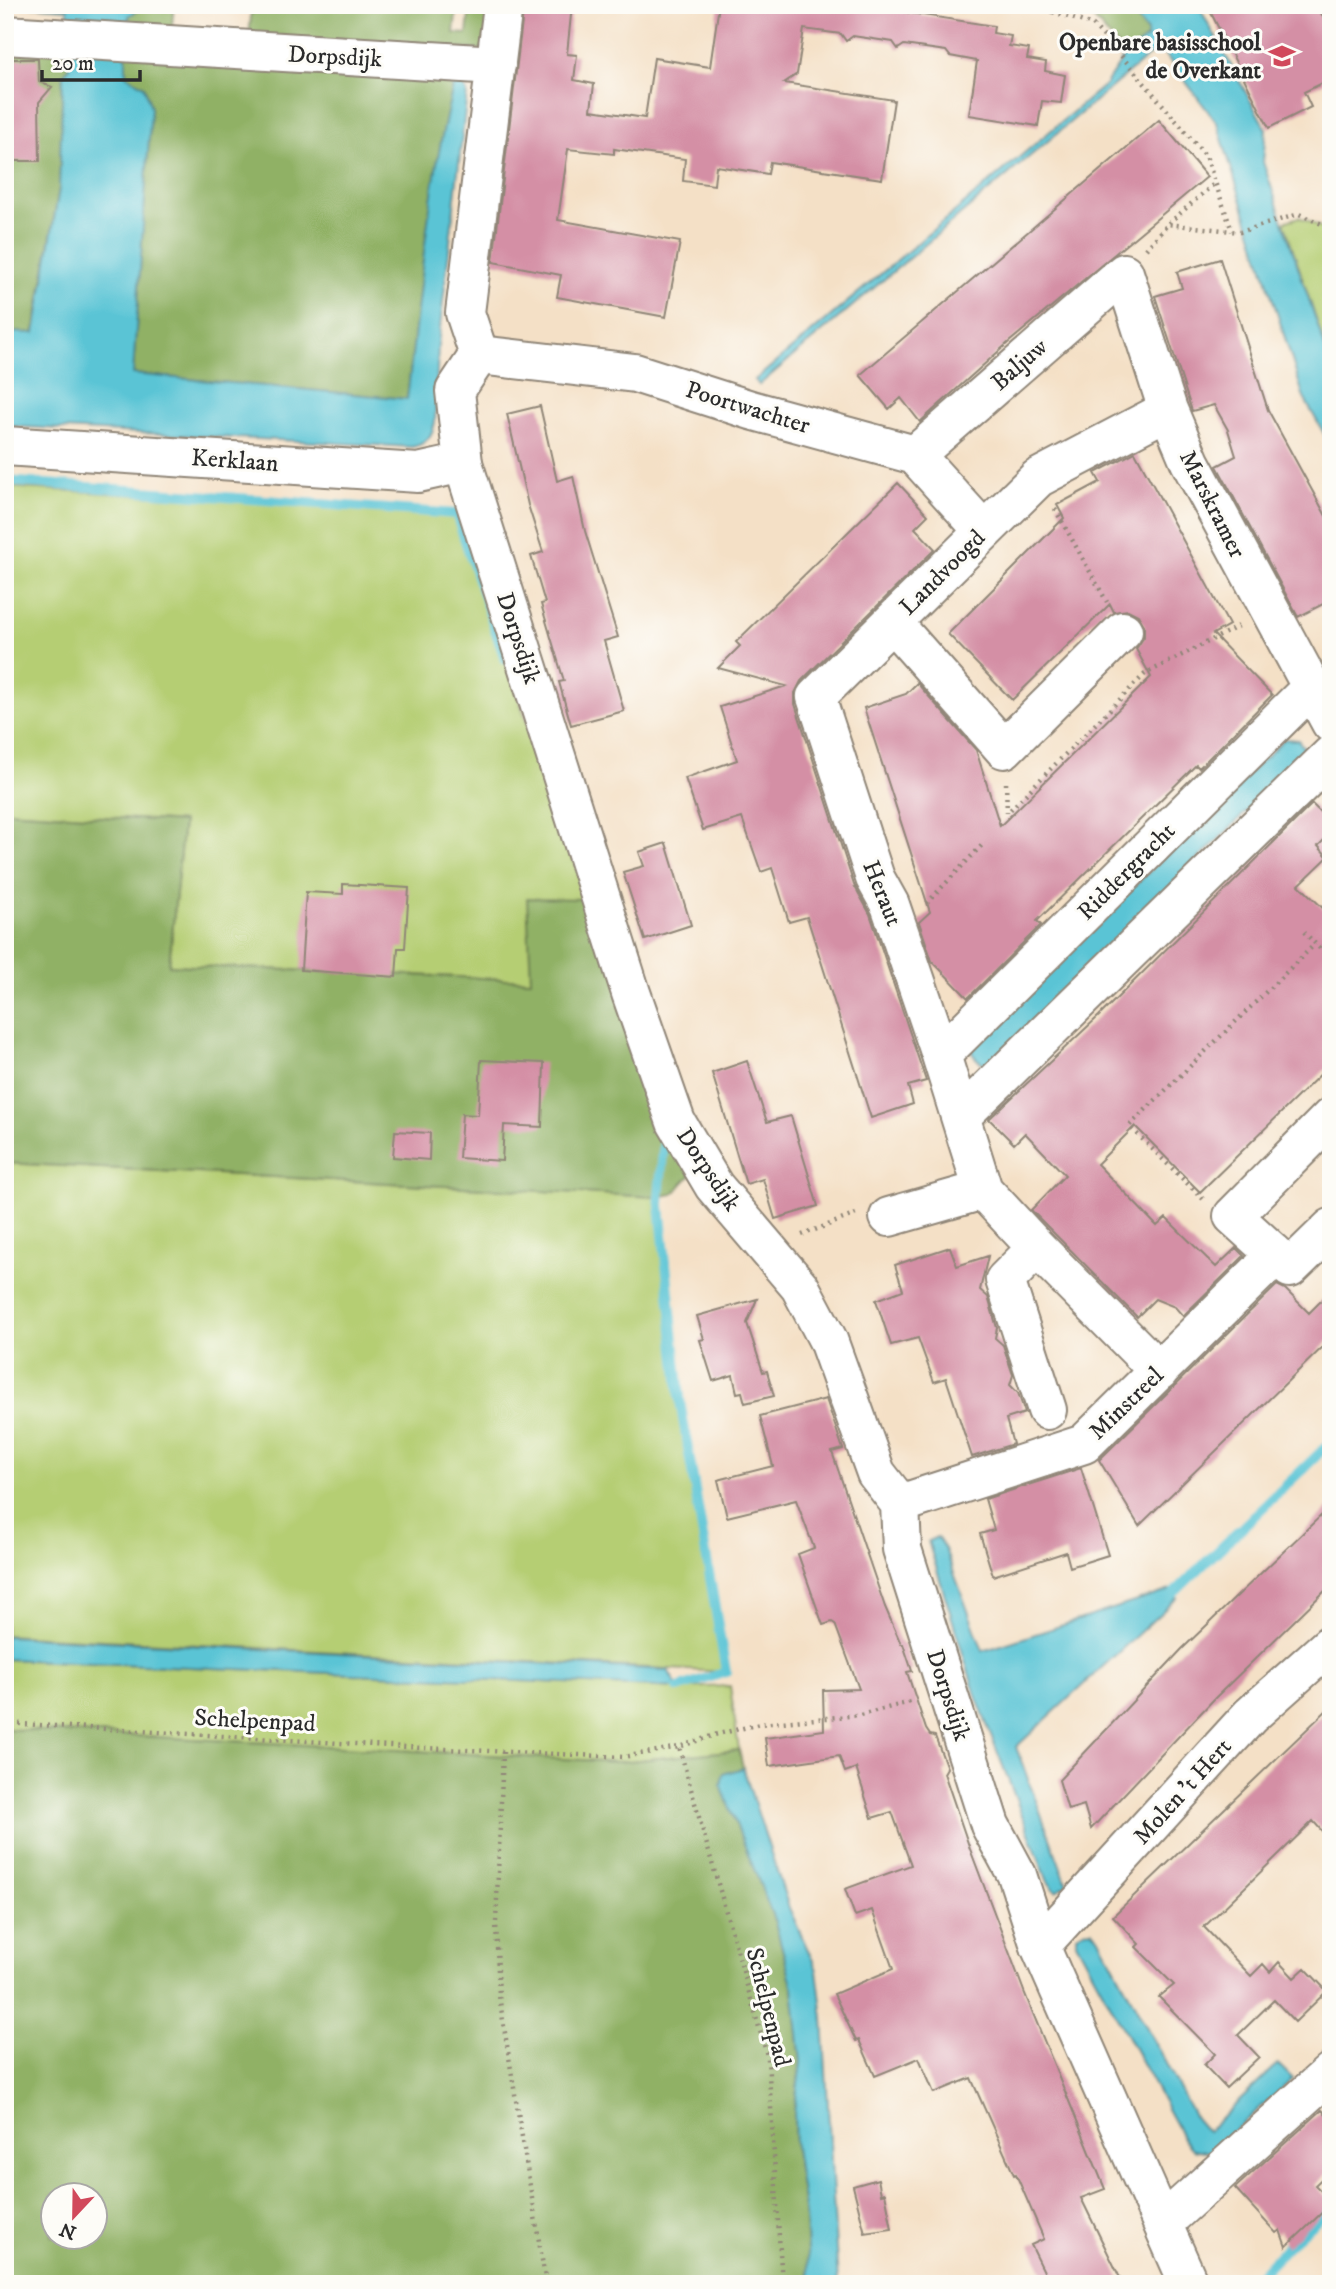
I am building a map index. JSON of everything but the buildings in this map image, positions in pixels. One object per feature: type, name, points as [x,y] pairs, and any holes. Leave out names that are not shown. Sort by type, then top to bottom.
[{"type":"street","points":[[479,355],[466,313],[503,5]]},
{"type":"street","name":"Dorpsdijk","points":[[5,35],[496,65]]},
{"type":"street","name":"Marskramer","points":[[1124,273],[1168,410],[1189,462],[1331,723]]},
{"type":"street","name":"Baljuw","points":[[915,455],[1124,273]]},
{"type":"street","name":"Dorpsdijk","points":[[479,355],[455,391],[463,463],[631,993],[676,1122],[714,1186],[800,1287],[828,1340],[876,1473],[900,1504],[902,1549],[990,1825],[1017,1875],[1040,1946],[1189,2284]]},
{"type":"street","name":"Poortwachter","points":[[479,355],[635,373],[751,410],[915,455]]},
{"type":"street","name":"Landvoogd","points":[[1004,749],[892,622],[1038,478],[1168,410]]},
{"type":"street","name":"Kerklaan","points":[[5,446],[418,473],[463,463]]},
{"type":"street","points":[[915,455],[983,530]]},
{"type":"street","name":"Heraut","points":[[892,622],[816,696],[874,878],[890,905],[984,1190],[1037,1248],[1159,1371]]},
{"type":"street","points":[[1004,749],[1123,631]]},
{"type":"street","name":"Riddergracht","points":[[941,1055],[1311,688]]},
{"type":"street","points":[[961,1116],[1331,755]]},
{"type":"street","points":[[1331,1117],[1233,1216],[1290,1268],[1331,1228]]},
{"type":"street","points":[[889,1217],[984,1190]]},
{"type":"street","points":[[1037,1248],[1005,1280],[1047,1410]]},
{"type":"street","name":"Minstreel","points":[[900,1504],[1084,1444],[1276,1255]]},
{"type":"street","name":"Molen 't Hert","points":[[1040,1946],[1250,1716],[1331,1644]]},
{"type":"street","points":[[1163,2223],[1331,2073]]},
{"type":"path","points":[[1009,5],[1053,12],[1093,25],[1206,156],[1232,231]]},
{"type":"path","points":[[1053,12],[1055,5]]},
{"type":"path","points":[[1124,273],[1168,224],[1215,183]]},
{"type":"path","points":[[1168,224],[1240,232],[1299,214],[1331,228]]},
{"type":"path","points":[[1038,478],[1145,674]]},
{"type":"path","points":[[1004,749],[1007,813],[1145,674],[1270,611]]},
{"type":"path","points":[[899,933],[984,843]]},
{"type":"path","points":[[1304,932],[1331,960]]},
{"type":"path","points":[[1233,1216],[1223,1219],[1129,1126],[1315,944]]},
{"type":"path","points":[[768,1247],[878,1205],[889,1217]]},
{"type":"path","name":"Schelpenpad","points":[[5,1723],[623,1757],[679,1746],[760,1724],[860,1715],[949,1692]]},
{"type":"path","name":"Schelpenpad","points":[[679,1746],[768,2059],[782,2284]]},
{"type":"path","points":[[503,1752],[496,1923],[499,1996],[546,2284]]},
{"type":"green space","points":[[145,5],[174,5],[171,35],[126,34],[129,16]]},
{"type":"green space","points":[[252,5],[457,5],[454,33],[467,34],[470,5],[492,5],[483,50],[249,38]]},
{"type":"green space","points":[[1082,5],[1127,5],[1147,32],[1147,38],[1125,55]]},
{"type":"green space","points":[[5,41],[66,46],[69,68],[63,76],[59,189],[34,333],[5,332]]},
{"type":"green space","points":[[125,50],[457,71],[432,194],[407,399],[133,374],[151,108],[144,86],[126,76]]},
{"type":"green space","points":[[1299,217],[1331,232],[1331,365],[1284,222]]},
{"type":"green space","points":[[5,487],[456,514],[587,899],[531,980],[169,965],[183,822],[5,811]]},
{"type":"green space","points":[[5,811],[183,822],[169,965],[531,980],[527,898],[587,899],[692,1174],[673,1194],[655,1197],[5,1163]]},
{"type":"green space","points":[[5,1163],[659,1197],[681,1407],[726,1672],[5,1635]]},
{"type":"green space","points":[[5,1659],[678,1688],[730,1686],[739,1750],[619,1762],[5,1729]]},
{"type":"green space","points":[[5,1729],[619,1762],[739,1750],[743,1768],[723,1774],[775,1922],[793,1988],[801,2062],[794,2112],[795,2148],[805,2215],[809,2284],[5,2284]]},
{"type":"water","points":[[16,5],[145,5],[129,16],[126,34],[126,75],[144,86],[151,108],[133,374],[407,399],[438,158],[455,79],[461,80],[467,93],[438,346],[435,422],[425,441],[412,447],[5,426],[5,332],[35,333],[59,189],[63,75],[69,68],[66,46],[68,9]]},
{"type":"water","points":[[1127,5],[1198,5],[1266,129],[1263,162],[1331,365],[1331,446],[1304,398],[1217,123],[1164,53],[1152,53],[759,385],[755,380],[1105,85],[1125,55],[1147,38],[1147,32]]},
{"type":"water","points":[[1284,739],[1298,740],[1307,752],[990,1064],[977,1059],[970,1048]]},
{"type":"water","points":[[937,1537],[945,1549],[983,1651],[1171,1590],[1177,1598],[1016,1747],[1067,1884],[1056,1891],[1048,1882],[977,1699],[928,1541]]},
{"type":"water","points":[[5,1636],[668,1670],[678,1688],[5,1659]]},
{"type":"water","points":[[743,1768],[789,1908],[817,1970],[823,2018],[838,2284],[809,2284],[805,2215],[795,2148],[794,2112],[801,2062],[793,1988],[775,1922],[721,1786],[723,1774]]},
{"type":"water","points":[[1092,1930],[1098,1936],[1195,2118],[1207,2132],[1278,2064],[1293,2079],[1210,2152],[1192,2149],[1184,2140],[1076,1942],[1076,1935]]},
{"type":"waterway","points":[[5,481],[456,514],[505,659]]},
{"type":"waterway","points":[[665,1130],[659,1197],[681,1407],[726,1672],[678,1688]]},
{"type":"waterway","points":[[1174,1593],[1331,1442]]},
{"type":"waterway","points":[[1252,2284],[1288,2245],[1331,2207]]},
{"type":"place","name":"Openbare basisschool de Overkant","points":[[1282,56]]}]
